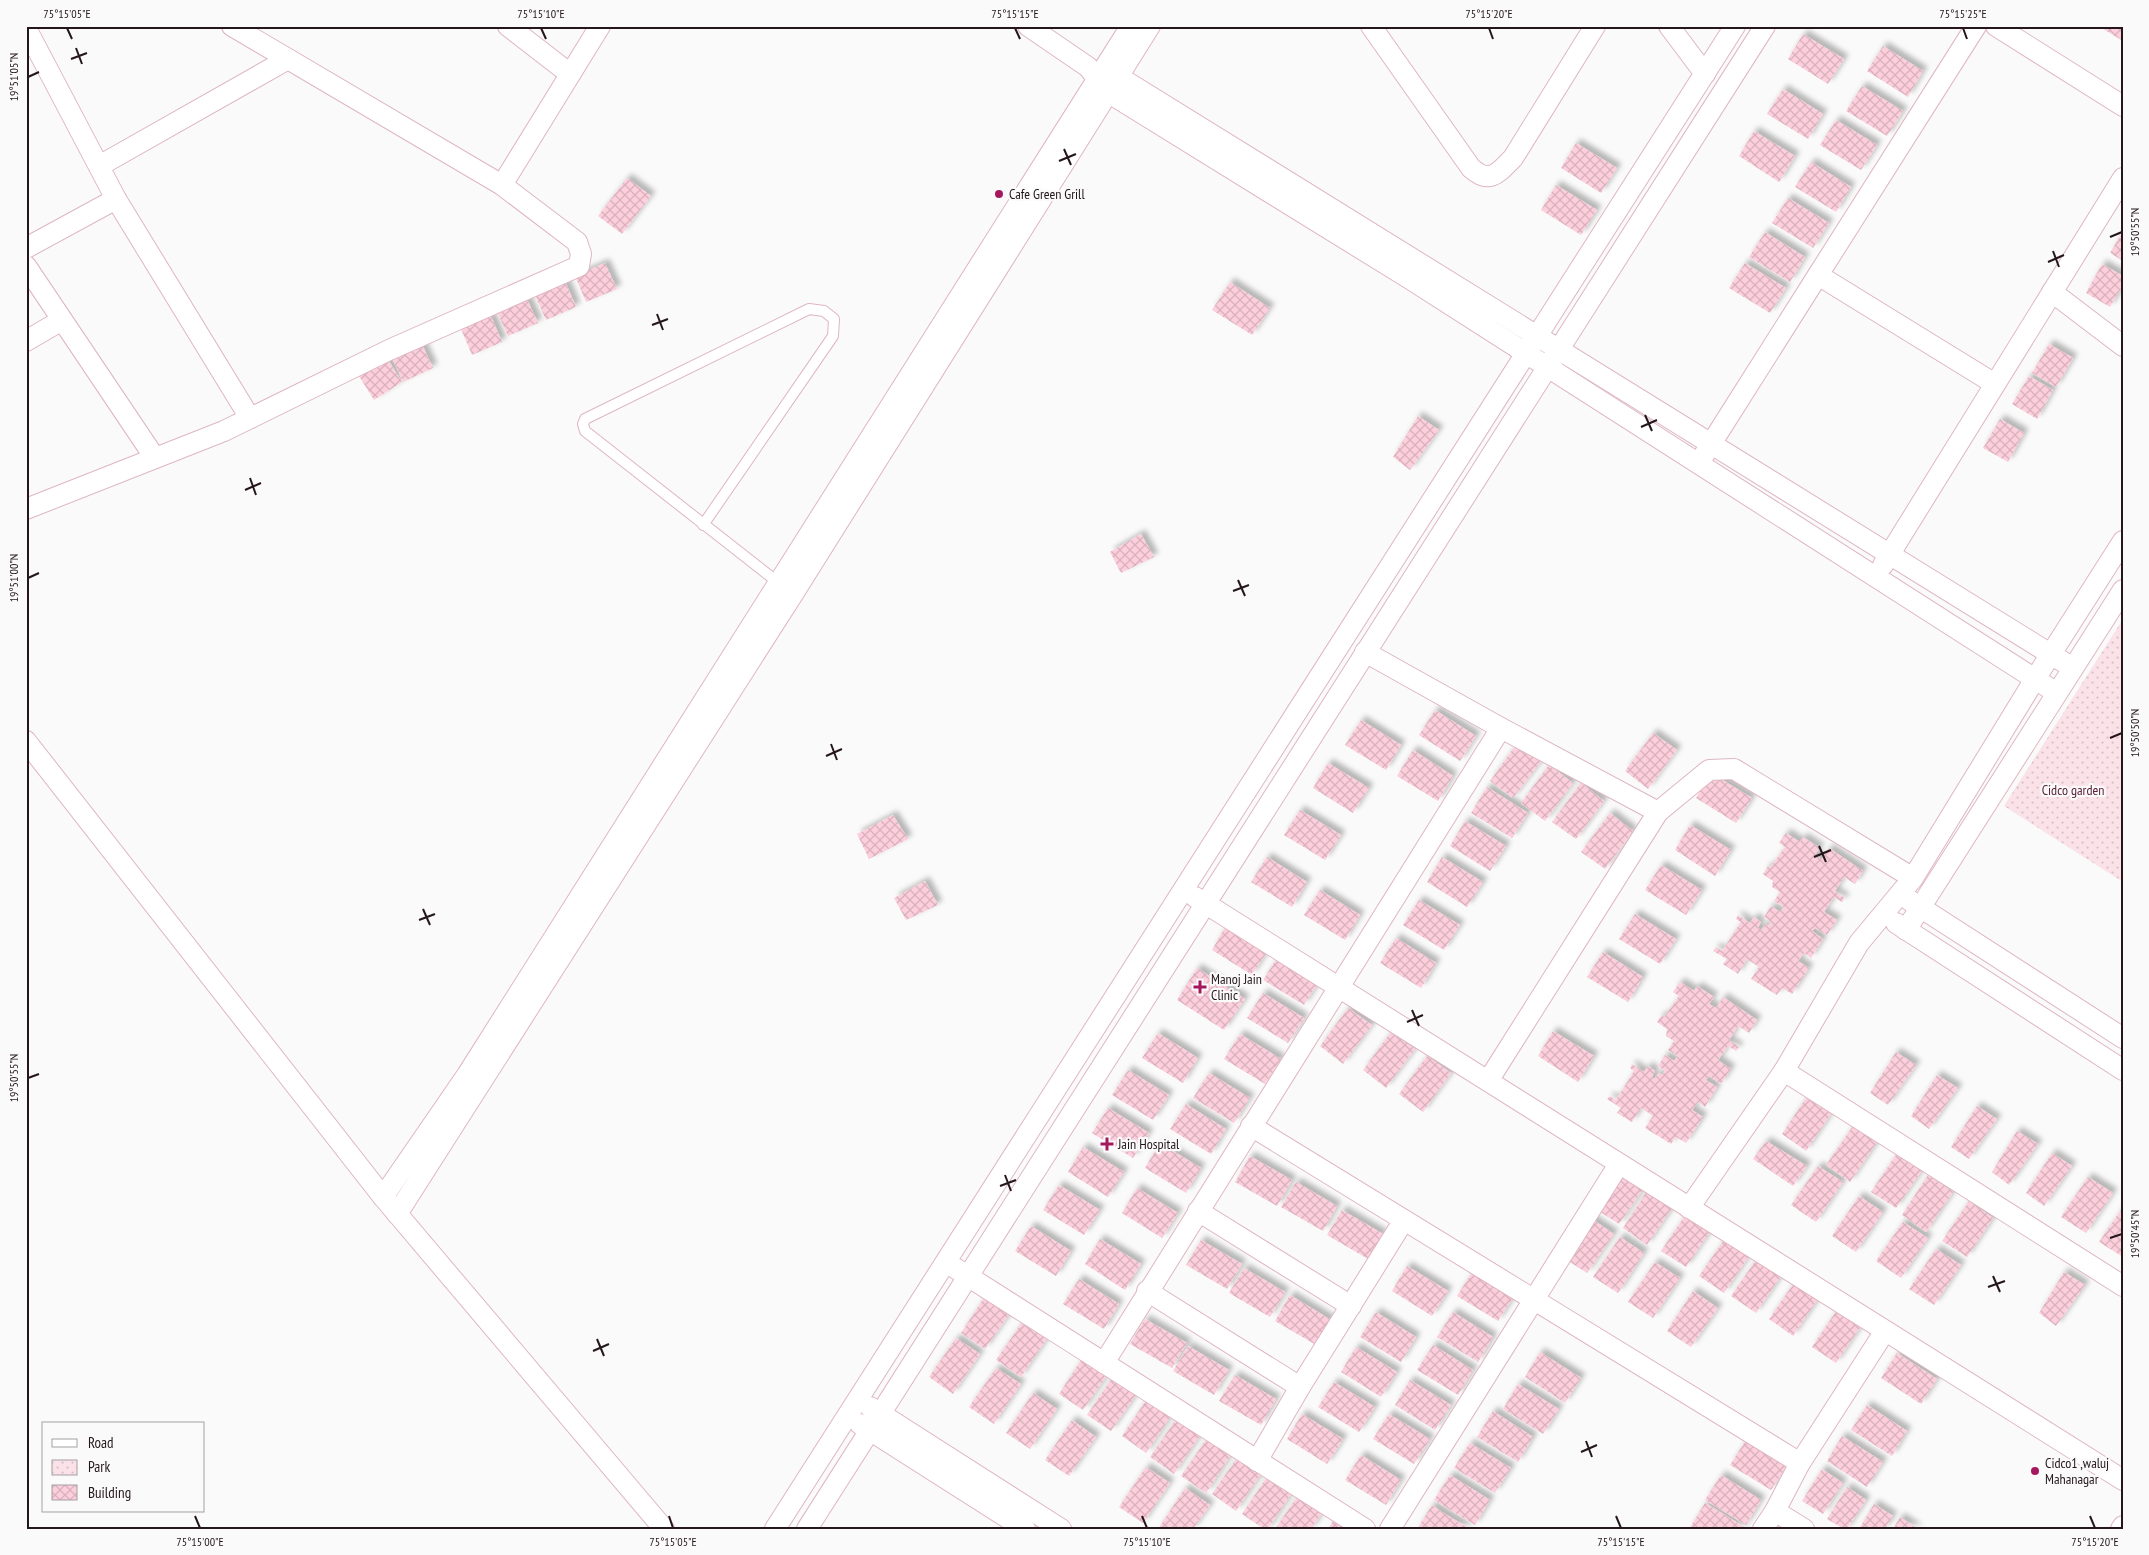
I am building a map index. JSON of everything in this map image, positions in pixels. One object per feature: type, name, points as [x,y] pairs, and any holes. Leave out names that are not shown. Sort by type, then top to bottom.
[{"type":"street","points":[[26,509],[224,431],[389,350],[579,266],[582,260],[582,254],[577,242],[502,185],[232,26]]},
{"type":"street","points":[[508,26],[570,74]]},
{"type":"street","points":[[502,185],[600,26]]},
{"type":"street","points":[[1028,26],[1526,354],[2057,693]]},
{"type":"street","points":[[397,1214],[1103,77],[1131,26]]},
{"type":"street","points":[[1103,77],[1150,26]]},
{"type":"street","points":[[1371,26],[1471,168],[1480,176],[1491,176],[1499,172],[1513,158],[1595,26]]},
{"type":"street","points":[[1669,26],[1704,74]]},
{"type":"street","points":[[775,1529],[1735,26]]},
{"type":"street","points":[[807,1529],[1764,26]]},
{"type":"street","points":[[1698,464],[1976,26]]},
{"type":"street","points":[[1996,26],[2123,106]]},
{"type":"street","points":[[26,28],[116,200],[250,418]]},
{"type":"street","points":[[99,166],[288,59]]},
{"type":"street","points":[[1103,77],[1537,336],[2073,668]]},
{"type":"street","points":[[1876,577],[2052,292],[2117,199],[2123,178]]},
{"type":"street","points":[[26,248],[116,200]]},
{"type":"street","points":[[26,266],[154,458]]},
{"type":"street","points":[[1818,275],[1995,384]]},
{"type":"street","points":[[2052,292],[2123,346]]},
{"type":"street","points":[[26,340],[62,320]]},
{"type":"street","points":[[1689,1208],[1784,1070],[1859,943],[1906,885],[2123,541]]},
{"type":"street","points":[[1400,551],[1421,566]]},
{"type":"street","points":[[384,1197],[467,1075],[786,589]]},
{"type":"street","points":[[1906,930],[2123,590]]},
{"type":"street","points":[[1365,652],[1501,728],[1658,812]]},
{"type":"street","points":[[1104,1363],[1147,1291],[1501,728]]},
{"type":"street","points":[[26,741],[397,1214],[664,1529]]},
{"type":"street","points":[[1488,1081],[1658,812],[1709,770],[1734,769],[1906,885],[1919,908],[2123,1038]]},
{"type":"street","points":[[1184,890],[2123,1480]]},
{"type":"street","points":[[1883,915],[2123,1070]]},
{"type":"street","points":[[1784,1070],[2123,1286]]},
{"type":"street","points":[[1251,1126],[1800,1463]]},
{"type":"street","points":[[1390,1529],[1619,1164]]},
{"type":"street","points":[[1198,1211],[1351,1306]]},
{"type":"street","points":[[1257,1461],[1300,1387],[1404,1220]]},
{"type":"street","points":[[945,1262],[1365,1529]]},
{"type":"street","points":[[1147,1291],[1300,1387]]},
{"type":"street","points":[[1763,1529],[1775,1511],[1800,1463],[1885,1331]]},
{"type":"street","points":[[853,1408],[1061,1529]]},
{"type":"street","points":[[875,1422],[1025,1529]]},
{"type":"street","points":[[1775,1511],[1804,1529]]},
{"type":"lane","points":[[704,525],[833,336],[834,319],[824,311],[809,309],[585,419],[583,424],[585,430],[704,525],[786,589]]},
{"type":"green space","name":"Cidco garden","points":[[2123,619],[2123,882],[2004,806]]},
{"type":"building","points":[[2098,26],[2123,26],[2123,41]]},
{"type":"building","points":[[1803,34],[1844,59],[1828,84],[1788,59]]},
{"type":"building","points":[[1883,46],[1923,71],[1908,97],[1867,71]]},
{"type":"building","points":[[1862,86],[1903,111],[1887,136],[1846,111]]},
{"type":"building","points":[[1783,89],[1823,114],[1808,139],[1767,114]]},
{"type":"building","points":[[1836,120],[1877,145],[1861,170],[1820,145]]},
{"type":"building","points":[[1754,131],[1795,156],[1779,182],[1739,156]]},
{"type":"building","points":[[1576,143],[1617,168],[1601,193],[1561,168]]},
{"type":"building","points":[[1811,162],[1851,187],[1836,212],[1795,187]]},
{"type":"building","points":[[627,178],[651,196],[622,234],[598,216]]},
{"type":"building","points":[[1556,185],[1597,210],[1581,235],[1541,210]]},
{"type":"building","points":[[1788,198],[1829,223],[1813,248],[1772,223]]},
{"type":"building","points":[[2123,231],[2123,261],[2110,253]]},
{"type":"building","points":[[1765,232],[1805,257],[1790,282],[1749,257]]},
{"type":"building","points":[[605,263],[617,289],[586,302],[575,276]]},
{"type":"building","points":[[1745,263],[1786,288],[1770,313],[1729,288]]},
{"type":"building","points":[[2102,264],[2123,276],[2123,285],[2110,307],[2086,293]]},
{"type":"building","points":[[565,281],[576,307],[546,320],[535,295]]},
{"type":"building","points":[[1230,282],[1270,308],[1252,335],[1212,310]]},
{"type":"building","points":[[526,297],[538,323],[508,336],[496,310]]},
{"type":"building","points":[[491,316],[502,342],[472,355],[461,329]]},
{"type":"building","points":[[421,342],[433,368],[403,382],[391,356]]},
{"type":"building","points":[[2049,344],[2073,358],[2056,387],[2032,373]]},
{"type":"building","points":[[387,358],[402,382],[374,400],[359,376]]},
{"type":"building","points":[[2029,376],[2053,390],[2037,419],[2012,404]]},
{"type":"building","points":[[1418,416],[1439,430],[1410,470],[1393,457]]},
{"type":"building","points":[[2000,419],[2024,433],[2008,462],[1983,448]]},
{"type":"building","points":[[1141,534],[1154,557],[1121,573],[1110,552]]},
{"type":"building","points":[[1435,710],[1476,736],[1460,761],[1419,735]]},
{"type":"building","points":[[1361,720],[1401,745],[1386,770],[1345,745]]},
{"type":"building","points":[[1653,733],[1677,750],[1648,789],[1625,771]]},
{"type":"building","points":[[1518,742],[1542,760],[1513,798],[1490,781]]},
{"type":"building","points":[[1413,750],[1453,776],[1438,801],[1397,776]]},
{"type":"building","points":[[1328,763],[1369,788],[1353,813],[1313,788]]},
{"type":"building","points":[[1549,765],[1573,783],[1545,821],[1521,803]]},
{"type":"building","points":[[1711,773],[1752,798],[1736,823],[1696,798]]},
{"type":"building","points":[[1581,783],[1604,801],[1576,839],[1552,822]]},
{"type":"building","points":[[1487,787],[1528,813],[1512,838],[1471,813]]},
{"type":"building","points":[[1300,810],[1341,835],[1325,860],[1284,835]]},
{"type":"building","points":[[1610,813],[1633,831],[1605,869],[1581,852]]},
{"type":"building","points":[[893,815],[908,839],[869,859],[857,834]]},
{"type":"building","points":[[1465,821],[1506,846],[1490,871],[1450,846]]},
{"type":"building","points":[[1690,825],[1731,850],[1715,876],[1675,850]]},
{"type":"building","points":[[1786,833],[1800,842],[1803,837],[1820,848],[1815,855],[1822,859],[1829,848],[1863,871],[1855,884],[1844,877],[1835,891],[1845,898],[1842,902],[1834,897],[1824,912],[1837,920],[1827,935],[1815,928],[1812,931],[1823,939],[1811,958],[1804,953],[1798,961],[1809,968],[1792,994],[1782,988],[1777,995],[1751,979],[1759,967],[1747,959],[1738,974],[1723,964],[1727,959],[1713,951],[1716,947],[1722,951],[1741,922],[1736,919],[1738,915],[1750,923],[1754,917],[1761,922],[1758,928],[1761,930],[1765,924],[1768,926],[1771,922],[1764,917],[1771,906],[1780,912],[1784,907],[1774,901],[1780,892],[1772,887],[1773,881],[1763,874],[1768,866],[1770,868],[1785,847],[1779,843]]},
{"type":"building","points":[[1267,857],[1307,882],[1292,907],[1251,882]]},
{"type":"building","points":[[1442,857],[1483,882],[1467,907],[1427,882]]},
{"type":"building","points":[[1661,865],[1702,890],[1686,915],[1645,890]]},
{"type":"building","points":[[925,881],[938,905],[906,920],[894,898]]},
{"type":"building","points":[[1320,890],[1360,915],[1345,940],[1304,915]]},
{"type":"building","points":[[1419,900],[1460,925],[1444,950],[1403,925]]},
{"type":"building","points":[[1635,914],[1676,939],[1660,964],[1619,939]]},
{"type":"building","points":[[1227,924],[1268,950],[1252,975],[1212,950]]},
{"type":"building","points":[[1396,938],[1436,963],[1421,988],[1380,963]]},
{"type":"building","points":[[1603,952],[1643,977],[1628,1002],[1587,977]]},
{"type":"building","points":[[1279,955],[1320,980],[1304,1005],[1263,980]]},
{"type":"building","points":[[1197,968],[1245,999],[1224,1030],[1177,1000]]},
{"type":"building","points":[[1680,982],[1694,991],[1697,986],[1714,997],[1709,1004],[1716,1008],[1723,997],[1757,1020],[1749,1033],[1738,1026],[1729,1040],[1739,1047],[1736,1051],[1728,1046],[1718,1060],[1731,1069],[1721,1084],[1709,1076],[1706,1080],[1717,1087],[1705,1107],[1698,1102],[1692,1110],[1703,1117],[1686,1143],[1676,1137],[1671,1144],[1645,1128],[1653,1116],[1641,1108],[1632,1122],[1617,1113],[1621,1108],[1607,1099],[1610,1096],[1616,1100],[1634,1071],[1630,1068],[1632,1064],[1644,1072],[1648,1066],[1655,1071],[1652,1077],[1654,1079],[1659,1073],[1662,1075],[1665,1071],[1658,1066],[1665,1055],[1674,1061],[1678,1056],[1668,1050],[1674,1041],[1666,1036],[1667,1029],[1657,1022],[1662,1015],[1664,1017],[1679,996],[1673,992]]},
{"type":"building","points":[[1263,993],[1304,1018],[1288,1043],[1247,1018]]},
{"type":"building","points":[[1348,1008],[1372,1025],[1343,1064],[1320,1046]]},
{"type":"building","points":[[1553,1031],[1594,1056],[1578,1082],[1538,1056]]},
{"type":"building","points":[[1391,1032],[1415,1049],[1386,1088],[1363,1070]]},
{"type":"building","points":[[1158,1033],[1198,1058],[1183,1083],[1142,1058]]},
{"type":"building","points":[[1240,1034],[1281,1059],[1265,1084],[1224,1059]]},
{"type":"building","points":[[1896,1052],[1916,1065],[1888,1105],[1870,1093]]},
{"type":"building","points":[[1427,1056],[1451,1073],[1423,1112],[1399,1094]]},
{"type":"building","points":[[1128,1070],[1169,1095],[1153,1120],[1112,1095]]},
{"type":"building","points":[[1209,1073],[1250,1098],[1234,1123],[1193,1098]]},
{"type":"building","points":[[1937,1075],[1958,1088],[1929,1129],[1911,1116]]},
{"type":"building","points":[[1808,1095],[1833,1111],[1806,1151],[1782,1134]]},
{"type":"building","points":[[1186,1104],[1226,1129],[1211,1154],[1170,1129]]},
{"type":"building","points":[[1977,1106],[1997,1119],[1969,1159],[1951,1147]]},
{"type":"building","points":[[1108,1108],[1149,1133],[1133,1158],[1092,1133]]},
{"type":"building","points":[[1853,1126],[1877,1142],[1850,1182],[1826,1165]]},
{"type":"building","points":[[2017,1131],[2038,1144],[2009,1185],[1992,1172]]},
{"type":"building","points":[[1766,1141],[1807,1166],[1793,1186],[1753,1159]]},
{"type":"building","points":[[1160,1143],[1201,1168],[1186,1193],[1145,1168]]},
{"type":"building","points":[[1083,1147],[1124,1172],[1108,1197],[1068,1172]]},
{"type":"building","points":[[1898,1152],[1923,1169],[1896,1208],[1871,1192]]},
{"type":"building","points":[[2052,1153],[2072,1166],[2044,1206],[2026,1193]]},
{"type":"building","points":[[1250,1156],[1292,1180],[1277,1206],[1235,1182]]},
{"type":"building","points":[[1818,1166],[1843,1182],[1816,1222],[1791,1205]]},
{"type":"building","points":[[1621,1168],[1646,1185],[1619,1224],[1597,1210]]},
{"type":"building","points":[[1928,1175],[1953,1192],[1926,1232],[1902,1215]]},
{"type":"building","points":[[2088,1177],[2113,1193],[2086,1233],[2061,1217]]},
{"type":"building","points":[[1296,1182],[1337,1206],[1323,1231],[1281,1207]]},
{"type":"building","points":[[1059,1185],[1100,1210],[1084,1235],[1043,1210]]},
{"type":"building","points":[[1137,1188],[1178,1213],[1162,1238],[1122,1213]]},
{"type":"building","points":[[1649,1188],[1674,1205],[1647,1245],[1623,1228]]},
{"type":"building","points":[[1859,1196],[1883,1212],[1856,1252],[1832,1236]]},
{"type":"building","points":[[1969,1201],[1993,1218],[1967,1257],[1942,1241]]},
{"type":"building","points":[[2123,1207],[2123,1257],[2099,1242]]},
{"type":"building","points":[[1342,1210],[1383,1234],[1368,1259],[1327,1235]]},
{"type":"building","points":[[1688,1211],[1713,1227],[1686,1267],[1661,1251]]},
{"type":"building","points":[[1589,1217],[1614,1234],[1587,1273],[1562,1257]]},
{"type":"building","points":[[1903,1222],[1928,1238],[1901,1278],[1876,1261]]},
{"type":"building","points":[[1031,1226],[1071,1251],[1056,1276],[1015,1251]]},
{"type":"building","points":[[1620,1237],[1644,1253],[1618,1293],[1593,1277]]},
{"type":"building","points":[[1726,1237],[1751,1253],[1724,1293],[1699,1276]]},
{"type":"building","points":[[1100,1239],[1141,1264],[1125,1290],[1085,1264]]},
{"type":"building","points":[[1201,1240],[1242,1264],[1227,1289],[1186,1265]]},
{"type":"building","points":[[1936,1249],[1961,1265],[1934,1305],[1909,1289]]},
{"type":"building","points":[[1758,1257],[1783,1273],[1756,1313],[1731,1296]]},
{"type":"building","points":[[1655,1262],[1680,1278],[1653,1318],[1628,1302]]},
{"type":"building","points":[[1407,1266],[1448,1291],[1432,1316],[1392,1291]]},
{"type":"building","points":[[1244,1268],[1285,1292],[1270,1317],[1229,1293]]},
{"type":"building","points":[[1473,1271],[1514,1296],[1498,1321],[1457,1296]]},
{"type":"building","points":[[2064,1272],[2085,1285],[2056,1326],[2039,1313]]},
{"type":"building","points":[[1079,1279],[1119,1304],[1104,1329],[1063,1304]]},
{"type":"building","points":[[1796,1280],[1820,1296],[1793,1336],[1769,1319]]},
{"type":"building","points":[[1693,1291],[1718,1308],[1691,1347],[1667,1331]]},
{"type":"building","points":[[987,1293],[1012,1310],[985,1349],[961,1333]]},
{"type":"building","points":[[1290,1295],[1331,1320],[1316,1345],[1275,1321]]},
{"type":"building","points":[[1839,1307],[1863,1323],[1836,1363],[1812,1347]]},
{"type":"building","points":[[1376,1312],[1416,1337],[1401,1362],[1360,1337]]},
{"type":"building","points":[[1453,1312],[1493,1337],[1478,1362],[1437,1337]]},
{"type":"building","points":[[1145,1319],[1187,1343],[1172,1368],[1130,1344]]},
{"type":"building","points":[[1023,1321],[1048,1337],[1021,1377],[996,1360]]},
{"type":"building","points":[[956,1338],[980,1354],[953,1394],[929,1377]]},
{"type":"building","points":[[1433,1345],[1473,1370],[1458,1395],[1417,1370]]},
{"type":"building","points":[[1188,1346],[1229,1370],[1214,1395],[1173,1371]]},
{"type":"building","points":[[1356,1347],[1397,1372],[1381,1397],[1341,1372]]},
{"type":"building","points":[[1540,1352],[1581,1378],[1565,1403],[1525,1377]]},
{"type":"building","points":[[1897,1353],[1937,1379],[1921,1404],[1881,1378]]},
{"type":"building","points":[[1085,1354],[1110,1371],[1083,1410],[1059,1394]]},
{"type":"building","points":[[996,1368],[1021,1384],[994,1424],[969,1407]]},
{"type":"building","points":[[1114,1375],[1138,1392],[1111,1431],[1087,1415]]},
{"type":"building","points":[[1235,1375],[1276,1399],[1261,1425],[1219,1401]]},
{"type":"building","points":[[1410,1380],[1451,1405],[1435,1430],[1395,1405]]},
{"type":"building","points":[[1334,1382],[1375,1407],[1359,1432],[1318,1407]]},
{"type":"building","points":[[1518,1384],[1559,1409],[1543,1434],[1503,1409]]},
{"type":"building","points":[[1033,1393],[1057,1409],[1030,1449],[1006,1433]]},
{"type":"building","points":[[1149,1396],[1173,1413],[1146,1453],[1122,1436]]},
{"type":"building","points":[[1867,1405],[1907,1431],[1892,1456],[1851,1430]]},
{"type":"building","points":[[1493,1411],[1533,1437],[1518,1462],[1477,1437]]},
{"type":"building","points":[[1302,1414],[1343,1439],[1327,1464],[1287,1439]]},
{"type":"building","points":[[1389,1414],[1430,1439],[1414,1464],[1373,1439]]},
{"type":"building","points":[[1177,1418],[1201,1434],[1174,1474],[1150,1457]]},
{"type":"building","points":[[1072,1420],[1096,1437],[1069,1476],[1045,1460]]},
{"type":"building","points":[[1842,1436],[1883,1462],[1867,1487],[1827,1461]]},
{"type":"building","points":[[1208,1437],[1232,1453],[1206,1493],[1181,1476]]},
{"type":"building","points":[[1746,1440],[1787,1465],[1771,1490],[1730,1465]]},
{"type":"building","points":[[1470,1443],[1511,1468],[1495,1493],[1454,1468]]},
{"type":"building","points":[[1239,1455],[1263,1471],[1236,1511],[1212,1494]]},
{"type":"building","points":[[1361,1455],[1401,1480],[1386,1505],[1345,1480]]},
{"type":"building","points":[[1146,1467],[1170,1483],[1143,1523],[1119,1507]]},
{"type":"building","points":[[1822,1469],[1843,1483],[1823,1514],[1802,1501]]},
{"type":"building","points":[[1269,1474],[1293,1491],[1268,1529],[1264,1529],[1242,1514]]},
{"type":"building","points":[[1450,1475],[1490,1500],[1475,1525],[1434,1500]]},
{"type":"building","points":[[1721,1475],[1761,1500],[1746,1525],[1705,1500]]},
{"type":"building","points":[[1847,1487],[1866,1500],[1847,1529],[1844,1529],[1827,1519]]},
{"type":"building","points":[[1185,1488],[1210,1505],[1193,1529],[1158,1529]]},
{"type":"building","points":[[1299,1494],[1324,1510],[1311,1529],[1275,1529]]},
{"type":"building","points":[[1705,1503],[1722,1513],[1747,1529],[1689,1529]]},
{"type":"building","points":[[1874,1504],[1893,1516],[1885,1529],[1859,1529]]},
{"type":"building","points":[[1432,1505],[1442,1512],[1470,1529],[1417,1529]]},
{"type":"building","points":[[1900,1517],[1918,1529],[1893,1529]]},
{"type":"building","points":[[1333,1521],[1337,1523],[1345,1529],[1328,1529]]},
{"type":"place","name":"Cafe Green Grill","points":[[999,194]]},
{"type":"place","name":"Manoj Jain Clinic","points":[[1200,987]]},
{"type":"place","name":"Jain Hospital","points":[[1107,1144]]},
{"type":"place","name":"Cidco1 ,waluj Mahanagar","points":[[2035,1471]]}]
